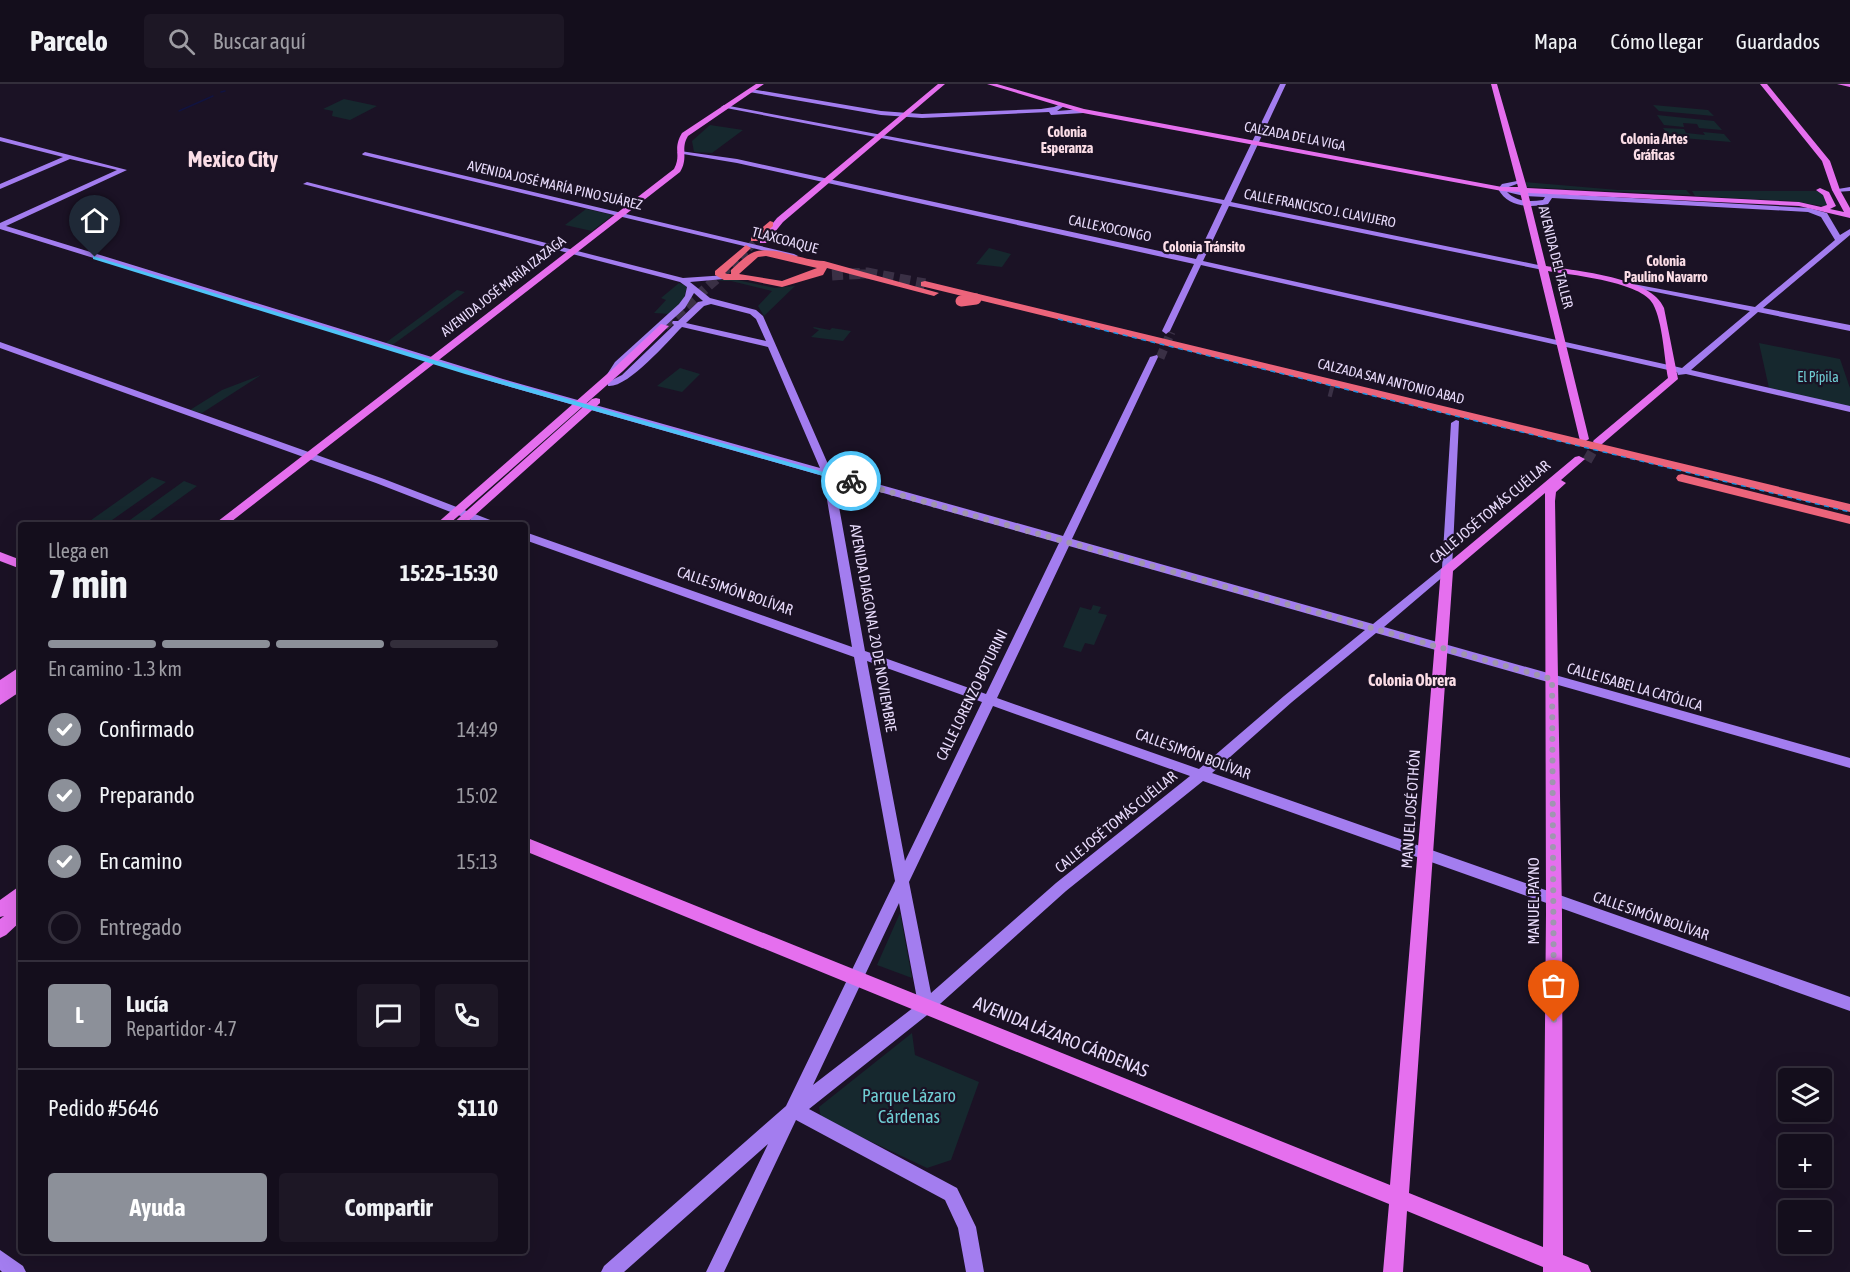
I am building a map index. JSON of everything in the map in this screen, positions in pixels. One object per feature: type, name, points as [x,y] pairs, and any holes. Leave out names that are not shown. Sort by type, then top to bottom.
[{"type":"highway","points":[[758,240],[770,224]]},
{"type":"highway","points":[[743,245],[719,273],[782,284],[822,272],[823,267],[810,264]]},
{"type":"highway","name":"CALZADA SAN ANTONIO ABAD","points":[[730,275],[755,255],[761,253],[810,264],[825,264],[964,301],[1850,519]]},
{"type":"highway","name":"TLAXCOAQUE","points":[[730,275],[779,286],[832,275]]},
{"type":"highway","name":"CALZADA SAN ANTONIO ABAD","points":[[925,284],[1850,508]]},
{"type":"highway","points":[[964,301],[1015,305]]},
{"type":"main road","points":[[753,91],[761,84]]},
{"type":"main road","points":[[683,153],[688,137],[725,109],[767,84]]},
{"type":"main road","points":[[901,116],[933,84]]},
{"type":"main road","points":[[770,224],[875,136],[942,84]]},
{"type":"main road","points":[[990,84],[1061,106]]},
{"type":"main road","name":"AVENIDA DEL TALLER","points":[[1494,84],[1540,254],[1584,438]]},
{"type":"main road","points":[[1763,84],[1821,154],[1850,216]]},
{"type":"main road","points":[[1840,84],[1850,85]]},
{"type":"main road","name":"CALZADA DE LA VIGA","points":[[1061,106],[1502,189],[1524,192],[1799,204],[1850,216]]},
{"type":"main road","points":[[683,153],[680,142],[683,137],[712,115],[725,109]]},
{"type":"main road","name":"AVENIDA JOSÉ MARÍA IZAZAGA","points":[[223,522],[434,362],[623,214],[685,169],[688,162],[683,153]]},
{"type":"main road","points":[[758,240],[824,179]]},
{"type":"main road","points":[[1820,190],[1826,194],[1833,206],[1824,211]]},
{"type":"main road","points":[[1719,204],[1733,201]]},
{"type":"main road","points":[[1540,254],[1551,265],[1573,273]]},
{"type":"main road","name":"CALLE FRANCISCO J. CLAVIJERO","points":[[1543,268],[1631,285]]},
{"type":"main road","points":[[1598,442],[1673,379],[1658,303],[1648,294],[1631,285]]},
{"type":"main road","points":[[447,522],[462,514],[585,406],[667,324]]},
{"type":"main road","name":"AVENIDA JOSÉ MARÍA IZAZAGA","points":[[231,522],[310,457]]},
{"type":"main road","name":"CALLE JOSÉ TOMÁS CUÉLLAR","points":[[1447,569],[1583,460],[1550,493],[1550,541]]},
{"type":"main road","points":[[458,522],[462,514]]},
{"type":"main road","name":"MANUEL PAYNO","points":[[1550,541],[1554,900],[1553,1266]]},
{"type":"main road","points":[[0,556],[18,564]]},
{"type":"main road","name":"MANUEL JOSÉ OTHÓN","points":[[1393,1272],[1447,569]]},
{"type":"main road","points":[[0,687],[18,673]]},
{"type":"main road","points":[[0,700],[18,686]]},
{"type":"main road","name":"AVENIDA LÁZARO CÁRDENAS","points":[[528,845],[1399,1198],[1553,1266],[1581,1272]]},
{"type":"main road","points":[[0,910],[18,895]]},
{"type":"main road","points":[[0,930],[18,914]]},
{"type":"street","points":[[1168,332],[1196,278],[1195,271],[1198,261],[1283,84]]},
{"type":"street","points":[[753,91],[901,116]]},
{"type":"street","name":"CALZADA DE LA VIGA","points":[[901,116],[942,117],[1041,111],[1061,106]]},
{"type":"street","name":"CALLE FRANCISCO J. CLAVIJERO","points":[[725,109],[1226,203],[1543,268]]},
{"type":"street","name":"CALZADA DE LA VIGA","points":[[901,116],[942,121],[1083,111]]},
{"type":"street","points":[[0,139],[68,158],[124,170],[0,227]]},
{"type":"street","name":"CALLE XOCONGO","points":[[683,153],[711,155],[1198,261],[1850,409]]},
{"type":"street","name":"AVENIDA JOSÉ MARÍA PINO SUÁREZ","points":[[366,154],[623,214],[743,245]]},
{"type":"street","points":[[0,187],[68,158]]},
{"type":"street","points":[[1502,189],[1507,183],[1520,181]]},
{"type":"street","points":[[307,184],[683,280]]},
{"type":"street","name":"CALZADA DE LA VIGA","points":[[1502,189],[1510,199],[1527,204],[1545,202],[1550,195]]},
{"type":"street","points":[[1838,193],[1850,189]]},
{"type":"street","name":"CALZADA DE LA VIGA","points":[[1524,192],[1824,211]]},
{"type":"street","points":[[1838,193],[1850,196]]},
{"type":"street","points":[[1824,211],[1838,238]]},
{"type":"street","name":"CALLE ISABEL LA CATÓLICA","points":[[0,227],[434,362],[585,406],[1850,763]]},
{"type":"street","points":[[1673,379],[1800,274],[1838,238],[1850,231]]},
{"type":"street","name":"TLAXCOAQUE","points":[[743,245],[825,264]]},
{"type":"street","name":"TLAXCOAQUE","points":[[683,280],[730,275]]},
{"type":"street","name":"AVENIDA DIAGONAL 20 DE NOVIEMBRE","points":[[683,280],[700,295],[712,301],[757,314],[828,475],[926,1007]]},
{"type":"street","name":"CALLE FRANCISCO J. CLAVIJERO","points":[[1631,285],[1850,328]]},
{"type":"street","points":[[667,324],[686,301],[692,286]]},
{"type":"street","points":[[610,381],[625,377],[701,304],[712,301]]},
{"type":"street","points":[[667,324],[681,324],[771,345]]},
{"type":"street","points":[[0,345],[485,522]]},
{"type":"street","name":"CALLE LORENZO BOTURINI","points":[[715,1272],[988,699],[1120,427],[1130,419],[1157,358]]},
{"type":"street","name":"MANUEL JOSÉ OTHÓN","points":[[1447,569],[1456,423]]},
{"type":"street","name":"CALLE SIMÓN BOLÍVAR","points":[[528,537],[1850,1004]]},
{"type":"street","name":"CALLE JOSÉ TOMÁS CUÉLLAR","points":[[610,1272],[794,1110],[926,1007],[1061,887],[1202,774],[1288,699],[1447,569]]},
{"type":"street","points":[[814,1064],[819,1073],[833,1078]]},
{"type":"street","points":[[794,1110],[951,1194],[967,1227],[975,1272]]},
{"type":"green space","points":[[344,99],[377,106],[350,120],[332,116],[333,111],[323,109]]},
{"type":"green space","points":[[1653,105],[1708,110],[1714,116],[1659,111]]},
{"type":"green space","points":[[1657,115],[1714,121],[1722,130],[1699,128],[1697,124],[1683,123],[1684,127],[1664,125]]},
{"type":"green space","points":[[710,125],[743,130],[712,153],[694,152],[692,141]]},
{"type":"green space","points":[[1663,128],[1684,129],[1686,133],[1705,135],[1703,132],[1724,134],[1731,142],[1670,137]]},
{"type":"green space","points":[[1524,182],[1618,190],[1686,190],[1691,195],[1526,187]]},
{"type":"green space","points":[[1692,191],[1820,191],[1824,193],[1829,207],[1792,201],[1695,196]]},
{"type":"green space","points":[[586,209],[613,215],[592,231],[565,225]]},
{"type":"green space","points":[[989,248],[1011,254],[1002,267],[976,264]]},
{"type":"green space","points":[[733,279],[775,288],[795,286],[764,316],[758,306],[772,291],[731,281],[715,281]]},
{"type":"green space","points":[[679,283],[687,286],[684,299],[670,314],[654,313],[666,300],[661,298]]},
{"type":"green space","points":[[457,290],[465,292],[391,346],[384,344]]},
{"type":"green space","points":[[814,327],[851,331],[843,341],[811,337],[819,330]]},
{"type":"green space","name":"El Pípila","points":[[1759,343],[1840,359],[1850,388],[1850,407],[1769,388]]},
{"type":"green space","points":[[680,368],[700,374],[682,392],[657,386]]},
{"type":"green space","points":[[261,375],[202,413],[190,410],[222,390]]},
{"type":"green space","points":[[152,477],[166,482],[109,522],[88,522]]},
{"type":"green space","points":[[184,481],[197,486],[147,522],[127,522]]},
{"type":"green space","points":[[1093,605],[1101,607],[1098,613],[1107,615],[1094,645],[1085,643],[1081,652],[1063,647],[1080,607],[1091,610]]},
{"type":"green space","points":[[900,913],[912,978],[877,965]]},
{"type":"green space","name":"Parque Lázaro Cárdenas","points":[[912,1033],[915,1055],[979,1082],[951,1160],[927,1168],[821,1118],[819,1107]]},
{"type":"waterway","points":[[221,92],[225,91]]},
{"type":"waterway","points":[[179,111],[213,96]]},
{"type":"tunnel","points":[[723,274],[757,240]]},
{"type":"tunnel","points":[[664,326],[724,272]]},
{"type":"tunnel","points":[[832,275],[867,273],[925,284]]},
{"type":"tunnel","points":[[858,274],[870,274]]},
{"type":"tunnel","points":[[1160,358],[1171,332]]},
{"type":"tunnel","points":[[1329,391],[1333,392]]},
{"type":"tunnel","points":[[1587,461],[1598,442]]},
{"type":"railway","points":[[1058,319],[1850,512]]},
{"type":"way so far","points":[[851,481],[1552,679],[1554,1022]]},
{"type":"district","name":"Colonia Esperanza","points":[[1067,140]]},
{"type":"district","name":"Colonia Artes Gráficas","points":[[1654,148]]},
{"type":"district","name":"Mexico City","points":[[233,159]]},
{"type":"district","name":"Colonia Tránsito","points":[[1204,247]]},
{"type":"district","name":"Colonia Paulino Navarro","points":[[1666,270]]},
{"type":"district","name":"Colonia Obrera","points":[[1412,680]]},
{"type":"route","points":[[95,257],[468,372],[851,481]]}]
